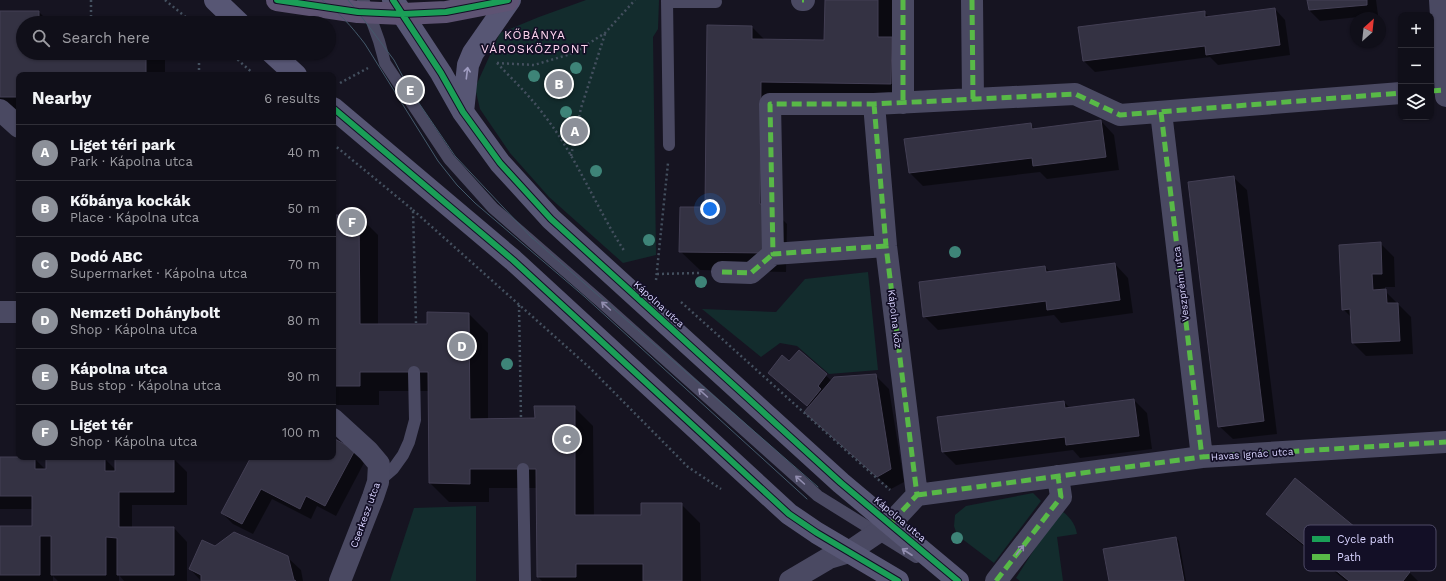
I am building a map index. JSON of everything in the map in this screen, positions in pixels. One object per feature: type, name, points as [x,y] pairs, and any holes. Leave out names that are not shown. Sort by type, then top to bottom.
[{"type":"main road","points":[[277,0],[327,8],[366,6],[398,7],[446,12],[509,0]]},
{"type":"street","points":[[215,0],[232,16]]},
{"type":"street","points":[[463,112],[468,65],[472,53],[509,0]]},
{"type":"street","points":[[903,0],[903,103]]},
{"type":"street","points":[[972,0],[973,99]]},
{"type":"street","points":[[1440,0],[1446,96]]},
{"type":"street","name":"Kápolna utca","points":[[398,7],[441,73],[463,112],[500,164],[551,219],[841,483],[884,528],[958,581]]},
{"type":"street","points":[[280,60],[293,72]]},
{"type":"street","points":[[1434,91],[1446,90]]},
{"type":"street","points":[[773,254],[770,104],[874,104],[1075,94],[1120,115],[1398,93]]},
{"type":"street","name":"Kápolna köz","points":[[874,104],[886,246],[912,501]]},
{"type":"street","points":[[0,110],[16,124]]},
{"type":"street","points":[[336,111],[513,260],[789,514],[817,533],[898,581]]},
{"type":"street","name":"Veszprémi utca","points":[[1161,112],[1202,457]]},
{"type":"street","points":[[722,272],[751,273],[773,254],[886,246]]},
{"type":"street","points":[[0,312],[16,312]]},
{"type":"street","name":"Cserkesz utca","points":[[336,422],[368,451],[379,464],[378,482],[340,581]]},
{"type":"street","name":"Havas Ignác utca","points":[[912,501],[1058,476],[1202,457],[1446,442]]},
{"type":"street","points":[[996,581],[1061,497],[1058,476]]},
{"type":"street","points":[[790,581],[829,558],[849,552],[884,528],[912,501]]},
{"type":"lane","points":[[669,145],[667,1],[716,2]]},
{"type":"lane","name":"Kápolna utca","points":[[366,6],[379,41],[385,63],[449,159],[493,208],[600,301],[818,496],[884,528],[952,581]]},
{"type":"lane","points":[[378,482],[393,469],[403,455],[409,442],[415,420],[414,372]]},
{"type":"lane","points":[[523,469],[526,581]]},
{"type":"path","points":[[91,0],[91,16]]},
{"type":"path","points":[[164,0],[184,16]]},
{"type":"path","points":[[490,60],[497,63],[534,65],[574,53],[605,33],[635,0]]},
{"type":"path","points":[[571,156],[581,108],[605,33]]},
{"type":"path","points":[[199,60],[199,72]]},
{"type":"path","points":[[238,60],[252,72]]},
{"type":"path","points":[[497,63],[545,115],[571,156],[624,251],[630,256]]},
{"type":"path","points":[[340,83],[369,68]]},
{"type":"path","points":[[651,275],[658,281],[657,274],[669,145]]},
{"type":"path","points":[[336,146],[413,210],[590,368],[688,467],[721,489]]},
{"type":"path","points":[[413,210],[416,323]]},
{"type":"path","points":[[657,274],[722,272]]},
{"type":"path","points":[[676,298],[912,501]]},
{"type":"path","points":[[519,304],[521,419]]},
{"type":"green space","points":[[586,0],[659,0],[658,29],[653,37],[656,255],[623,263],[549,197],[510,153],[480,109],[475,88],[500,33]]},
{"type":"green space","points":[[868,272],[878,370],[829,374],[797,346],[780,343],[761,357],[702,309],[776,312],[805,279]]},
{"type":"green space","points":[[1033,493],[1041,501],[994,563],[957,535],[954,526],[955,515],[966,506]]},
{"type":"green space","points":[[476,506],[476,581],[390,581],[414,508]]},
{"type":"green space","points":[[1060,509],[1069,517],[1077,534],[1057,537],[1063,581],[1020,581],[1016,578]]},
{"type":"building","points":[[825,0],[878,0],[878,37],[892,37],[891,84],[761,82],[760,204],[768,204],[767,253],[679,252],[680,207],[705,207],[707,25],[752,26],[752,39],[824,40]]},
{"type":"building","points":[[1307,0],[1367,0],[1367,5],[1309,10]]},
{"type":"building","points":[[1275,8],[1280,45],[1206,55],[1205,46],[1083,61],[1078,27],[1205,11],[1205,17]]},
{"type":"building","points":[[0,11],[39,11],[39,16],[16,16],[16,60],[146,60],[146,72],[16,72],[16,97],[0,97]]},
{"type":"building","points":[[1101,120],[1106,157],[1033,166],[1032,158],[909,173],[904,139],[1031,123],[1032,129]]},
{"type":"building","points":[[1234,176],[1264,421],[1218,427],[1188,182]]},
{"type":"building","points":[[336,215],[359,215],[360,324],[427,324],[427,312],[469,313],[470,419],[535,418],[534,406],[575,406],[575,515],[641,515],[641,503],[682,503],[682,581],[643,581],[643,564],[576,564],[576,577],[537,577],[536,469],[470,469],[470,484],[429,483],[428,372],[360,372],[360,386],[336,386]]},
{"type":"building","points":[[1381,242],[1382,274],[1372,274],[1373,290],[1386,289],[1387,303],[1398,303],[1400,341],[1352,343],[1350,309],[1342,310],[1339,245]]},
{"type":"building","points":[[1115,263],[1120,300],[1047,310],[1046,301],[923,317],[919,282],[1045,266],[1046,272]]},
{"type":"building","points":[[799,350],[827,374],[818,386],[821,389],[807,406],[768,373],[782,355],[789,361]]},
{"type":"building","points":[[876,374],[891,469],[877,477],[804,412],[834,377]]},
{"type":"building","points":[[1134,399],[1139,436],[1066,445],[1065,437],[942,452],[937,417],[1064,401],[1065,408]]},
{"type":"building","points":[[336,440],[355,450],[325,506],[306,496],[300,509],[261,489],[242,524],[221,513],[249,460],[336,460]]},
{"type":"building","points":[[0,457],[16,457],[16,460],[35,460],[35,469],[46,469],[46,460],[105,460],[105,471],[115,471],[115,460],[174,460],[174,492],[119,492],[119,527],[174,527],[174,575],[117,575],[117,538],[106,537],[106,575],[51,575],[51,536],[40,536],[40,575],[0,575],[0,526],[32,526],[32,496],[0,496]]},
{"type":"building","points":[[1295,478],[1352,525],[1304,525],[1304,545],[1266,514]]},
{"type":"building","points":[[234,532],[288,556],[294,580],[296,581],[201,581],[201,575],[189,569],[202,540],[215,546]]},
{"type":"building","points":[[1176,537],[1184,581],[1109,581],[1103,549]]},
{"type":"building","points":[[1337,571],[1410,572],[1403,581],[1349,581]]},
{"type":"tram line","points":[[322,0],[345,20],[365,44],[438,161],[457,185],[475,203],[585,297],[807,499]]},
{"type":"tram line","points":[[348,0],[394,60],[410,90],[455,156],[533,239]]},
{"type":"tram line","points":[[529,235],[818,487]]},
{"type":"marked path","points":[[903,0],[903,103]]},
{"type":"marked path","points":[[972,0],[973,99]]},
{"type":"marked path","points":[[1434,91],[1446,90]]},
{"type":"marked path","points":[[886,246],[773,254],[770,104],[874,104],[1075,94],[1120,115],[1398,93]]},
{"type":"marked path","points":[[874,104],[886,246],[917,495],[890,524]]},
{"type":"marked path","points":[[1161,112],[1202,457]]},
{"type":"marked path","points":[[722,272],[751,273],[773,254]]},
{"type":"marked path","points":[[917,495],[1202,457],[1446,442]]},
{"type":"marked path","points":[[996,581],[1061,497],[1058,476]]},
{"type":"cycle path","points":[[277,0],[358,12],[403,14],[446,12],[508,0]]},
{"type":"cycle path","points":[[393,0],[441,73],[463,112],[500,163],[551,219],[841,483],[958,581]]},
{"type":"cycle path","points":[[336,111],[513,260],[789,514],[817,533],[898,581]]},
{"type":"place","name":"Kőbánya kockák","points":[[559,84]]},
{"type":"place","name":"Kápolna utca","points":[[410,90]]},
{"type":"place","name":"Liget téri park","points":[[575,131]]},
{"type":"place","name":"Liget tér","points":[[352,222]]},
{"type":"place","name":"Nemzeti Dohánybolt","points":[[462,346]]},
{"type":"place","name":"Dodó ABC","points":[[567,439]]},
{"type":"district","name":"KŐBÁNYA VÁROSKÖZPONT","points":[[535,42]]}]
